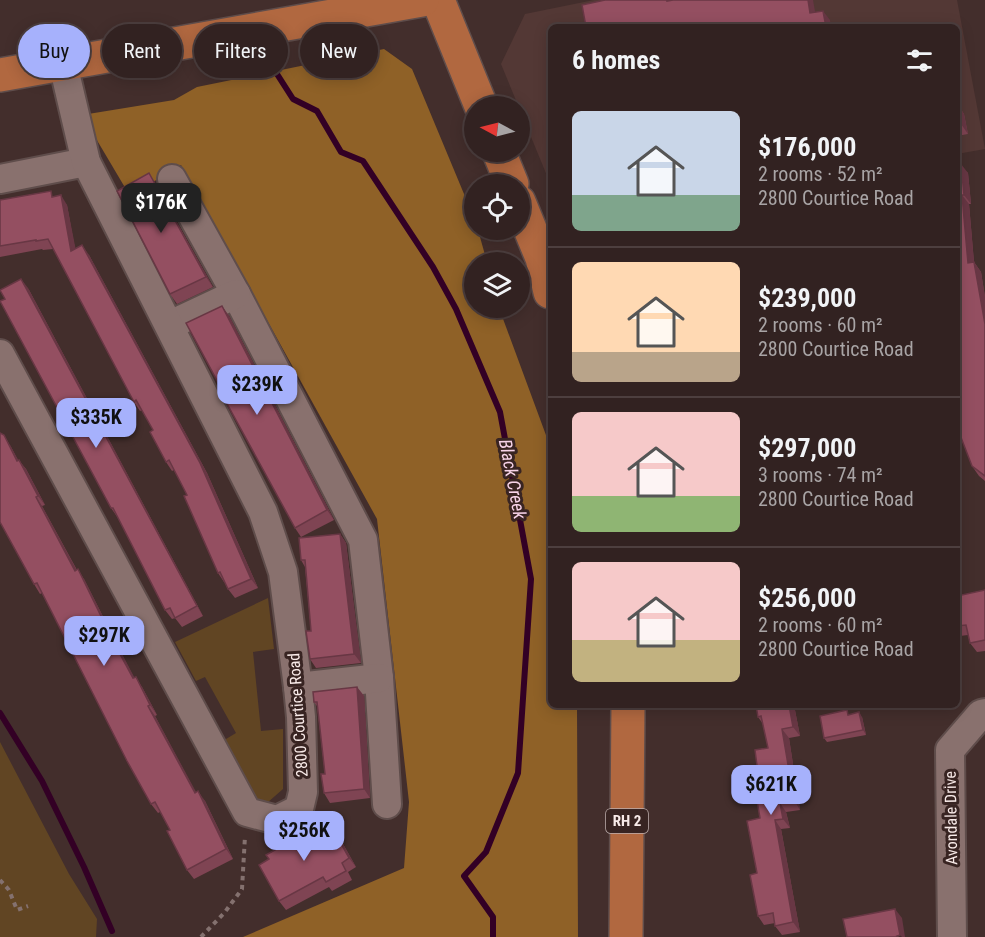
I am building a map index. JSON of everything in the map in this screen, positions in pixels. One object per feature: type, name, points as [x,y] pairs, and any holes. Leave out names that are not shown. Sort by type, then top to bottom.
[{"type":"main road","points":[[290,24],[316,0]]},
{"type":"main road","points":[[90,59],[422,0]]},
{"type":"main road","points":[[438,0],[477,96]]},
{"type":"main road","points":[[0,75],[18,72]]},
{"type":"main road","points":[[530,228],[542,258],[548,284]]},
{"type":"main road","name":"RH 2","points":[[626,937],[628,708]]},
{"type":"street","name":"2800 Courtice Road","points":[[66,78],[86,162],[263,512],[283,572],[301,717],[303,792],[299,809],[277,820],[247,812]]},
{"type":"street","points":[[0,179],[86,162]]},
{"type":"street","points":[[172,179],[236,294],[363,540],[379,678],[387,804]]},
{"type":"street","points":[[170,325],[236,294]]},
{"type":"street","points":[[0,354],[247,812]]},
{"type":"street","points":[[298,687],[379,678]]},
{"type":"street","name":"Avondale Drive","points":[[952,937],[950,750],[981,714],[985,713]]},
{"type":"path","points":[[201,937],[225,912],[242,889],[247,812]]},
{"type":"path","points":[[0,880],[9,890],[17,909],[28,906]]},
{"type":"shaded area","points":[[594,0],[957,0],[985,149],[960,153],[960,24],[548,24],[548,178],[530,134],[530,96],[514,96],[501,64],[525,14]]},
{"type":"shaded area","points":[[384,49],[412,69],[464,194],[464,240],[481,240],[484,252],[464,252],[464,318],[503,318],[548,441],[548,708],[577,708],[578,937],[243,937],[404,868],[409,802],[377,519],[181,165],[130,196],[82,115],[174,100],[197,87],[241,78],[288,78],[288,69],[300,66],[300,78],[378,78],[378,50]]},
{"type":"shaded area","points":[[268,598],[274,649],[253,652],[261,731],[283,729],[283,789],[267,803],[254,803],[221,742],[236,733],[205,677],[196,681],[175,642]]},
{"type":"shaded area","points":[[0,742],[69,874],[97,919],[96,937],[0,937]]},
{"type":"building","points":[[605,0],[808,0],[810,13],[823,11],[825,24],[585,24],[582,5]]},
{"type":"building","points":[[960,164],[968,263],[974,262],[985,324],[985,476],[972,466],[960,435]]},
{"type":"building","points":[[149,173],[206,277],[170,294],[117,191]]},
{"type":"building","points":[[51,191],[52,197],[61,195],[71,251],[82,245],[200,463],[251,579],[228,589],[220,572],[218,573],[184,496],[187,495],[169,460],[166,462],[150,432],[153,430],[136,400],[134,402],[48,239],[0,246],[0,200]]},
{"type":"building","points":[[21,279],[197,606],[175,618],[170,608],[165,610],[113,508],[0,301],[5,299],[0,290]]},
{"type":"building","points":[[222,306],[327,510],[295,528],[186,323]]},
{"type":"building","points":[[0,433],[4,435],[17,461],[19,460],[75,571],[78,569],[115,645],[133,678],[136,677],[150,705],[148,706],[195,793],[198,791],[226,849],[187,870],[155,802],[151,804],[127,761],[37,583],[34,584],[0,522]]},
{"type":"building","points":[[340,534],[354,654],[310,659],[306,631],[311,631],[305,560],[301,560],[299,538]]},
{"type":"building","points":[[985,590],[985,640],[970,643],[966,625],[960,626],[960,595]]},
{"type":"building","points":[[357,687],[364,789],[324,793],[321,774],[325,774],[317,702],[314,702],[313,692]]},
{"type":"building","points":[[756,708],[790,708],[793,727],[782,729],[794,800],[780,803],[783,819],[775,820],[793,922],[775,926],[773,913],[758,916],[750,875],[757,873],[747,821],[760,818],[755,789],[760,789],[755,750],[768,748],[761,716],[758,717]]},
{"type":"building","points":[[847,710],[848,715],[859,712],[863,730],[824,738],[820,716]]},
{"type":"building","points":[[320,826],[322,831],[331,826],[349,858],[342,863],[346,871],[326,882],[323,877],[279,901],[259,865],[269,859],[266,855],[282,846],[280,843],[301,832],[303,835]]},
{"type":"building","points":[[895,909],[900,935],[898,937],[847,937],[843,919]]},
{"type":"waterway","name":"Black Creek","points":[[280,78],[293,99],[317,111],[341,152],[363,161],[433,267],[456,309],[500,412],[531,579],[518,773],[486,852],[464,876],[493,917],[493,937]]},
{"type":"waterway","points":[[0,713],[42,781],[112,931]]}]
